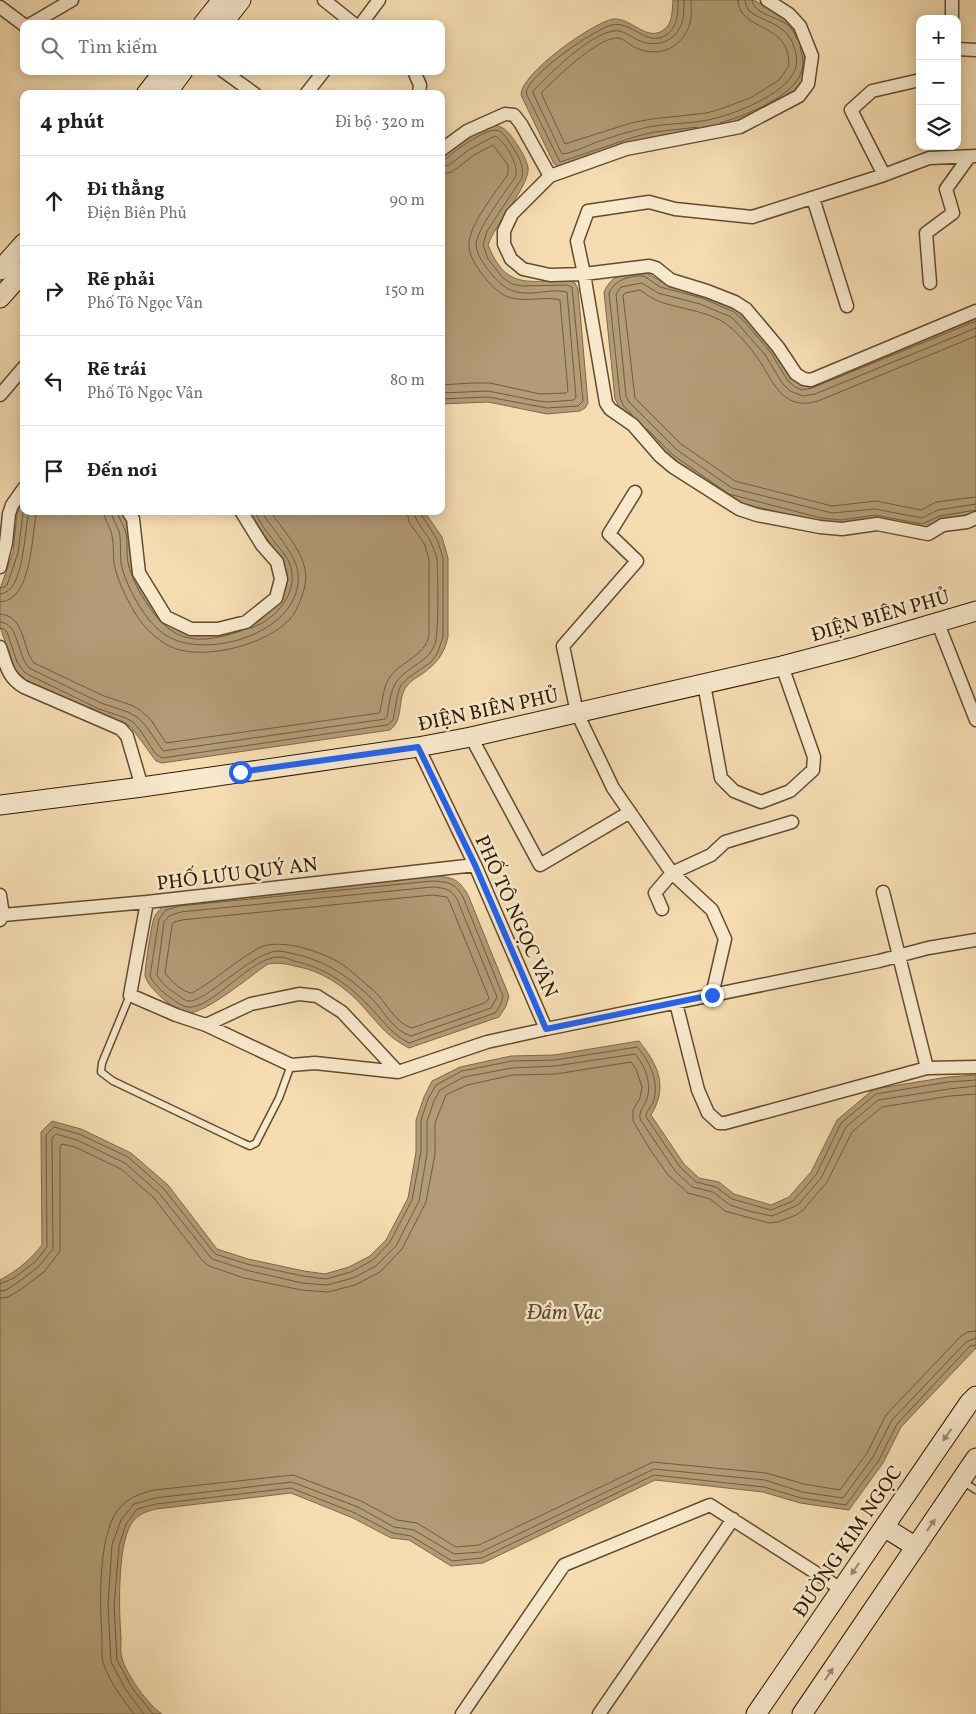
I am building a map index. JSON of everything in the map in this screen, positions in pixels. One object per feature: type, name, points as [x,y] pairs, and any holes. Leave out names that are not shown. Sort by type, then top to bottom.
[{"type":"street","points":[[38,20],[72,0]]},
{"type":"street","points":[[205,20],[222,0]]},
{"type":"street","points":[[225,20],[241,0]]},
{"type":"street","points":[[324,0],[349,20]]},
{"type":"street","points":[[364,20],[379,0]]},
{"type":"street","points":[[767,0],[789,14],[800,26],[812,56],[808,84],[799,96],[740,127],[626,149],[550,176],[512,214],[504,231],[504,244],[511,260],[523,269],[550,275],[584,274],[649,266],[656,268],[671,280],[707,291],[735,302],[746,309],[778,347],[796,374],[804,379],[811,380],[976,310]]},
{"type":"street","points":[[952,0],[952,15]]},
{"type":"street","points":[[0,7],[20,22]]},
{"type":"street","points":[[961,49],[976,50]]},
{"type":"street","points":[[149,90],[161,75]]},
{"type":"street","points":[[169,90],[180,75]]},
{"type":"street","points":[[228,75],[249,90]]},
{"type":"street","points":[[309,90],[321,75]]},
{"type":"street","points":[[416,75],[420,85],[419,90]]},
{"type":"street","points":[[884,175],[851,110],[872,91],[916,81]]},
{"type":"street","points":[[445,147],[467,131],[504,114],[514,115],[550,176]]},
{"type":"street","points":[[972,157],[929,158],[884,175],[752,217],[675,209],[649,202],[588,211],[577,241],[606,403],[608,407],[633,426],[660,456],[674,467],[723,500],[739,508],[757,515],[832,529],[877,524],[928,534],[943,525],[967,522],[976,518]]},
{"type":"street","points":[[930,283],[926,233],[952,213],[946,190],[972,157]]},
{"type":"street","points":[[812,198],[847,306]]},
{"type":"street","points":[[0,270],[20,248]]},
{"type":"street","points":[[0,298],[20,276]]},
{"type":"street","points":[[0,394],[20,372]]},
{"type":"street","points":[[635,492],[609,534],[637,561],[563,646],[577,714],[613,788],[672,873],[712,910],[724,939],[712,995]]},
{"type":"street","points":[[0,567],[6,543],[8,514],[20,494]]},
{"type":"street","points":[[130,515],[133,519],[139,573],[166,617],[190,629],[218,630],[246,622],[276,598],[281,579],[277,562],[262,545],[243,515]]},
{"type":"street","name":"ĐIỆN BIÊN PHỦ","points":[[0,805],[142,787],[358,754],[418,747],[471,737],[782,666],[976,611]]},
{"type":"street","points":[[937,622],[976,720]]},
{"type":"street","points":[[0,647],[10,675],[16,682],[121,730],[127,736],[142,787]]},
{"type":"street","points":[[704,684],[721,778],[734,791],[761,802],[790,791],[813,770],[814,758],[782,666]]},
{"type":"street","points":[[471,737],[540,865],[630,812]]},
{"type":"street","name":"PHỐ TÔ NGỌC VÂN","points":[[418,747],[475,865],[546,1029],[879,961],[928,948],[976,940]]},
{"type":"street","points":[[662,909],[655,893],[672,873],[711,856],[725,842],[792,822]]},
{"type":"street","name":"PHỐ LƯU QUÝ AN","points":[[1,917],[475,865]]},
{"type":"street","points":[[883,892],[927,1068]]},
{"type":"street","points":[[0,895],[1,917]]},
{"type":"street","points":[[147,902],[130,995],[176,1015],[206,1025],[291,1065],[315,1063],[398,1072],[487,1042],[546,1029]]},
{"type":"street","points":[[206,1025],[250,1004],[299,994],[317,996],[342,1012],[398,1072]]},
{"type":"street","points":[[676,1002],[698,1090],[708,1113],[719,1123],[725,1123],[927,1068],[976,1067]]},
{"type":"street","name":"ĐƯỜNG KIM NGỌC","points":[[756,1714],[969,1403],[976,1396]]},
{"type":"street","points":[[802,1714],[916,1547],[968,1485],[976,1458]]},
{"type":"street","points":[[462,1714],[564,1565],[710,1505],[841,1589]]},
{"type":"street","points":[[599,1714],[733,1519]]},
{"type":"street","points":[[884,1527],[916,1547]]},
{"type":"lane","points":[[130,995],[102,1063],[101,1072],[113,1081],[242,1143],[250,1146],[256,1143],[279,1098],[291,1065]]},
{"type":"water","points":[[673,0],[754,0],[790,21],[805,43],[807,71],[802,83],[791,94],[732,125],[560,167],[554,164],[521,95],[524,86],[544,63],[574,39],[613,19],[626,21],[650,33],[662,31],[670,21]]},
{"type":"water","points":[[496,125],[503,128],[511,136],[526,161],[528,167],[524,183],[488,245],[502,270],[520,280],[569,280],[575,283],[578,289],[588,403],[580,411],[547,414],[488,402],[445,404],[445,154],[464,139]]},
{"type":"water","points":[[644,271],[662,282],[704,293],[736,308],[775,350],[791,377],[803,385],[976,316],[976,514],[926,529],[820,523],[727,499],[669,458],[624,414],[615,399],[604,292],[611,281],[616,278],[625,274]]},
{"type":"water","points":[[20,506],[20,515],[123,515],[128,523],[133,561],[171,626],[255,621],[275,607],[281,599],[287,583],[284,563],[251,515],[427,515],[442,537],[448,558],[448,637],[442,654],[435,663],[406,687],[403,692],[397,721],[390,730],[162,763],[156,761],[131,727],[97,714],[27,681],[16,671],[0,627],[0,589],[13,552],[17,514]]},
{"type":"water","points":[[433,876],[445,877],[458,882],[468,895],[509,996],[506,1006],[499,1017],[409,1048],[385,1031],[344,989],[309,969],[276,963],[268,964],[216,1001],[194,1012],[186,1013],[175,1008],[162,998],[150,986],[145,975],[153,922],[155,915],[163,906]]},
{"type":"water","name":"Đầm Vạc","points":[[639,1041],[652,1059],[659,1077],[659,1095],[651,1115],[684,1164],[699,1178],[719,1182],[734,1194],[771,1205],[789,1197],[811,1172],[837,1120],[874,1089],[948,1077],[976,1075],[976,1348],[901,1427],[883,1463],[849,1510],[800,1503],[763,1492],[655,1480],[483,1563],[451,1566],[409,1540],[391,1538],[353,1518],[291,1493],[156,1509],[145,1512],[136,1518],[126,1535],[120,1580],[121,1656],[124,1665],[144,1697],[162,1714],[0,1714],[0,1280],[23,1265],[42,1245],[41,1132],[52,1121],[81,1129],[131,1153],[168,1185],[217,1249],[248,1259],[325,1274],[349,1267],[370,1256],[386,1240],[408,1198],[416,1152],[416,1120],[432,1081],[460,1067],[511,1056],[554,1055]]},
{"type":"route","points":[[240,772],[418,747],[475,865],[546,1029],[712,995]]}]
